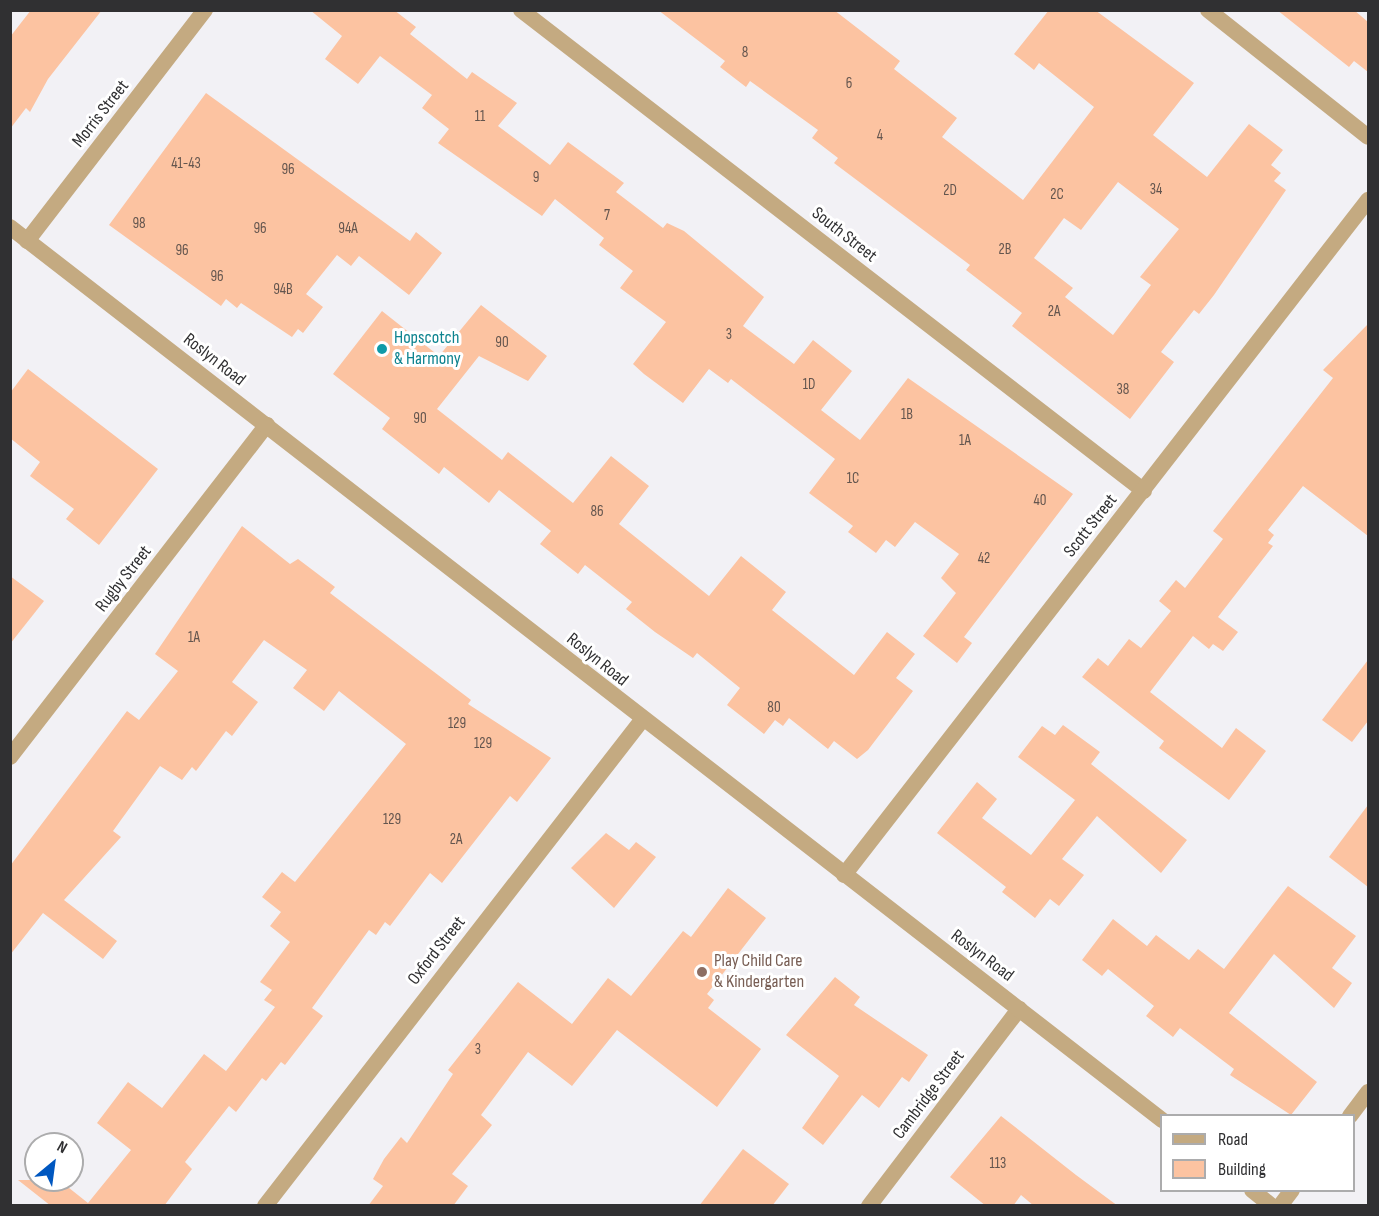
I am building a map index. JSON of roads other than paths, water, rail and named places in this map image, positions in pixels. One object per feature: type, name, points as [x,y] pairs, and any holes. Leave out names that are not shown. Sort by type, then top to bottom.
[{"type":"street","name":"Morris Street","points":[[27,241],[205,10]]},
{"type":"street","name":"South Street","points":[[521,10],[1144,490]]},
{"type":"street","points":[[1208,10],[1368,137]]},
{"type":"street","name":"Scott Street","points":[[844,875],[1368,200]]},
{"type":"street","name":"Roslyn Road","points":[[10,228],[1160,1119]]},
{"type":"street","name":"Rugby Street","points":[[10,757],[267,425]]},
{"type":"street","name":"Oxford Street","points":[[265,1206],[642,720]]},
{"type":"street","name":"Cambridge Street","points":[[869,1206],[1019,1009]]},
{"type":"street","points":[[1352,1114],[1368,1092]]},
{"type":"street","points":[[1253,1192],[1272,1206]]},
{"type":"street","points":[[1280,1206],[1291,1192]]},
{"type":"place","name":"Hopscotch & Harmony","points":[[382,349]]},
{"type":"place","name":"Play Child Care & Kindergarten","points":[[702,972]]}]
